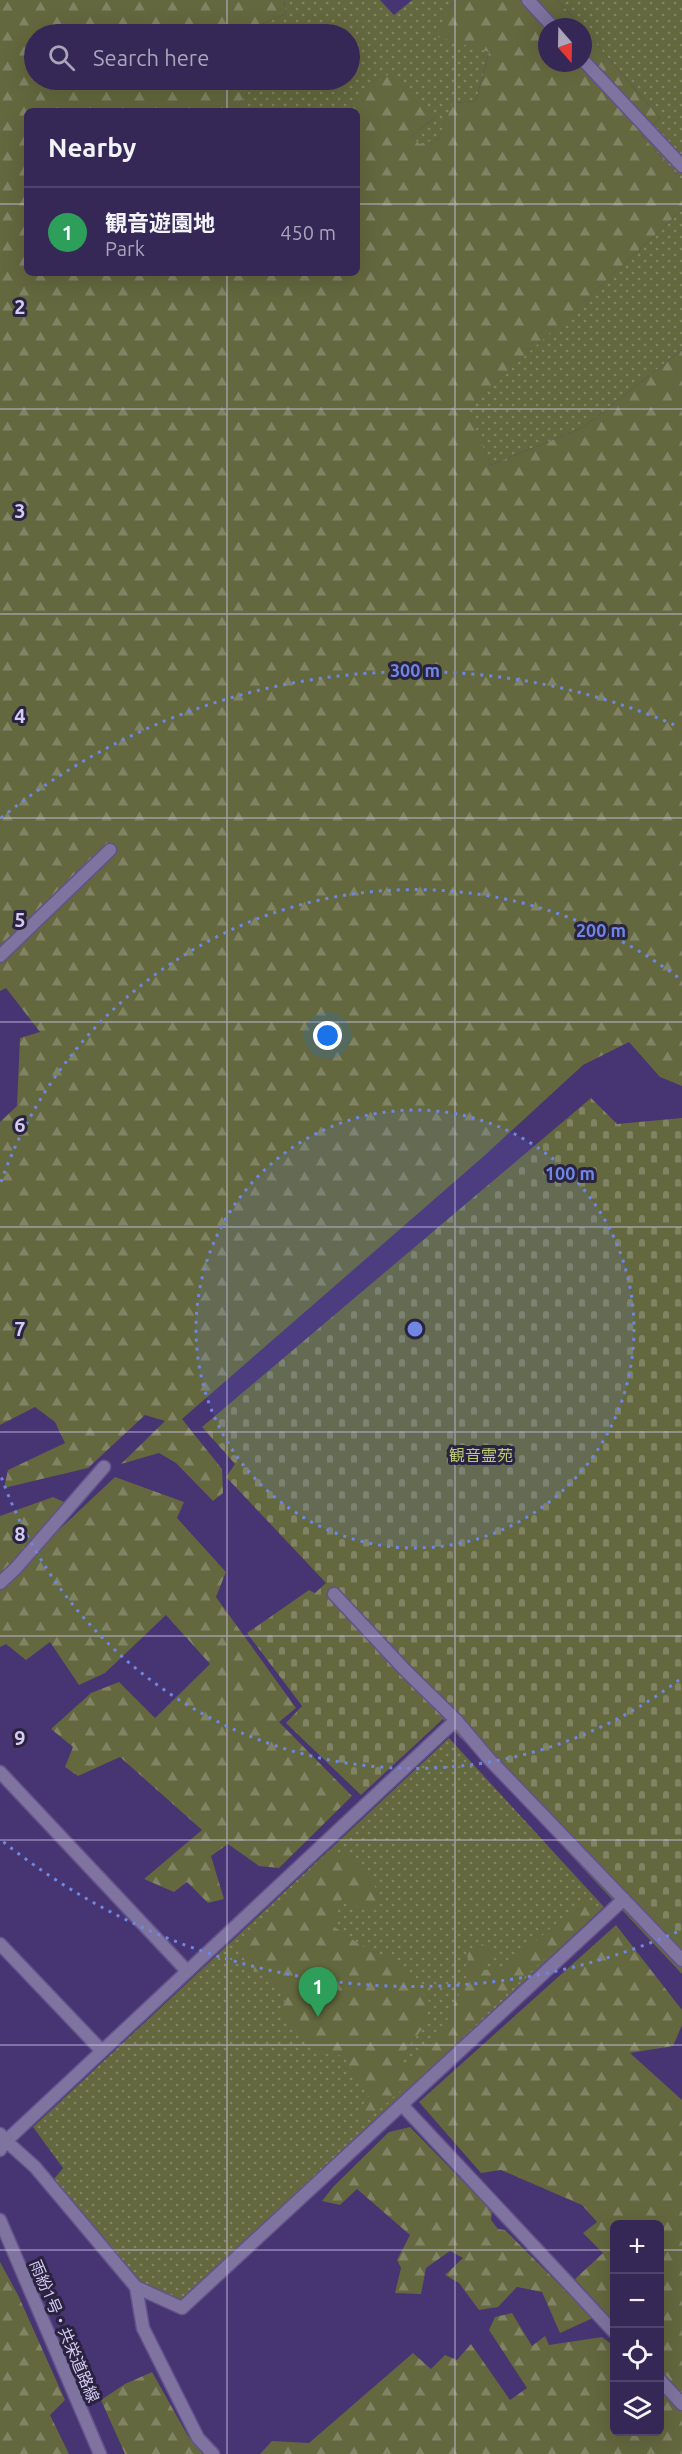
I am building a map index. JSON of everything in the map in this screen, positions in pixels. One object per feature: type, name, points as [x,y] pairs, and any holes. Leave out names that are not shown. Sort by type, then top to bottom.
[{"type":"street","points":[[528,0],[545,18]]},
{"type":"street","points":[[592,70],[682,166]]},
{"type":"street","points":[[0,956],[110,850]]},
{"type":"street","points":[[0,1583],[16,1568],[104,1467]]},
{"type":"street","points":[[334,1594],[405,1670],[456,1720],[489,1760],[682,1960]]},
{"type":"street","points":[[456,1720],[2,2142],[35,2167],[136,2287],[182,2308],[624,1899]]},
{"type":"street","points":[[0,1772],[187,1971]]},
{"type":"street","points":[[0,1944],[102,2051]]},
{"type":"street","points":[[402,2105],[611,2328]]},
{"type":"street","name":"雨紛1号・共栄道路線","points":[[0,2220],[100,2454]]},
{"type":"street","points":[[136,2287],[143,2328],[198,2438],[213,2454]]},
{"type":"street","points":[[662,2382],[682,2404]]},
{"type":"green space","points":[[0,0],[284,0],[286,14],[262,24],[24,24],[24,90],[250,90],[236,108],[24,108],[24,276],[360,276],[360,108],[346,108],[347,105],[389,74],[435,117],[412,136],[419,144],[438,139],[453,103],[476,101],[489,52],[438,37],[448,9],[457,0],[558,0],[573,18],[538,18],[538,72],[592,72],[592,39],[660,118],[642,136],[682,180],[682,210],[467,410],[491,465],[582,428],[682,350],[682,1086],[660,1077],[629,1042],[583,1065],[484,1156],[182,1419],[222,1469],[223,1493],[213,1501],[176,1463],[159,1453],[121,1464],[165,1421],[145,1415],[88,1468],[4,1488],[8,1470],[65,1443],[55,1422],[35,1407],[0,1425],[0,1122],[17,1106],[20,1038],[40,1032],[6,988],[0,991]]},
{"type":"green space","points":[[284,0],[380,0],[394,15],[412,0],[457,0],[448,9],[489,52],[476,101],[454,103],[438,139],[419,145],[412,136],[435,117],[348,105],[346,108],[236,108],[250,90],[360,90],[360,24],[262,24],[286,14]]},
{"type":"green space","points":[[558,0],[682,0],[682,180],[642,136],[660,118],[592,39],[592,18],[574,18]]},
{"type":"green space","points":[[682,210],[682,350],[582,428],[491,465],[466,410]]},
{"type":"green space","name":"観音霊苑","points":[[591,1098],[617,1124],[682,1118],[682,1974],[443,1719],[361,1795],[286,1723],[302,1706],[247,1633],[309,1590],[315,1593],[326,1583],[226,1477],[235,1464],[202,1427]]},
{"type":"green space","points":[[115,1477],[184,1502],[177,1518],[226,1572],[216,1597],[296,1708],[279,1722],[352,1796],[279,1868],[259,1866],[228,1844],[211,1856],[224,1899],[208,1903],[187,1882],[174,1892],[144,1879],[202,1830],[120,1757],[78,1776],[65,1767],[73,1747],[51,1729],[91,1693],[119,1682],[155,1718],[210,1664],[166,1615],[105,1673],[79,1685],[50,1642],[26,1660],[6,1644],[0,1647],[0,1516],[53,1497],[64,1502],[17,1561],[46,1542]]},
{"type":"green space","points":[[449,1738],[604,1907],[180,2302],[139,2281],[54,2179],[63,2168],[33,2127]]},
{"type":"green space","points":[[335,1853],[356,1857],[380,1895],[370,1912],[342,1899],[333,1926],[362,1946],[400,1963],[430,2003],[425,2025],[399,2059],[403,2070],[445,2030],[449,2013],[469,1976],[467,1950],[482,1944],[494,1950],[484,1970],[505,1968],[584,1899],[598,1910],[368,2120],[356,2114],[369,2096],[343,2056],[320,2052],[280,2013],[288,1993],[247,1965],[239,1946]]},
{"type":"green space","points":[[616,1925],[682,2010],[682,2025],[673,2046],[630,2053],[682,2100],[682,2454],[260,2454],[272,2441],[309,2443],[413,2353],[431,2369],[445,2355],[457,2360],[471,2344],[510,2400],[527,2388],[489,2330],[495,2317],[512,2313],[532,2346],[545,2336],[549,2345],[602,2337],[610,2343],[610,2436],[664,2436],[664,2220],[610,2220],[610,2318],[575,2279],[603,2253],[583,2233],[597,2222],[582,2205],[501,2170],[481,2173],[419,2102]]},
{"type":"green space","points":[[410,2127],[492,2211],[491,2220],[498,2229],[505,2230],[593,2318],[560,2333],[542,2292],[517,2287],[498,2307],[479,2310],[459,2283],[445,2275],[463,2258],[450,2251],[426,2268],[421,2294],[395,2293],[401,2268],[397,2260],[410,2235],[357,2189],[340,2205],[322,2201],[333,2187],[389,2132]]},
{"type":"green space","points":[[0,2262],[18,2295],[65,2400],[50,2415],[69,2454],[0,2454]]},
{"type":"green space","points":[[152,2372],[188,2436],[207,2454],[125,2454],[101,2400],[125,2384]]},
{"type":"place","name":"観音遊園地","points":[[318,2017]]}]
